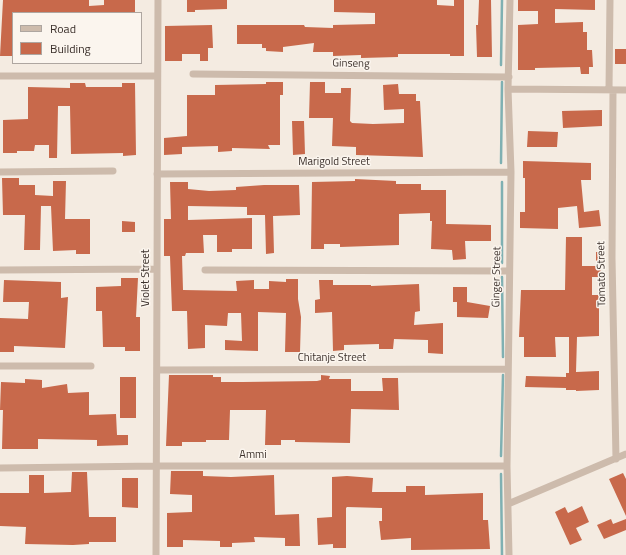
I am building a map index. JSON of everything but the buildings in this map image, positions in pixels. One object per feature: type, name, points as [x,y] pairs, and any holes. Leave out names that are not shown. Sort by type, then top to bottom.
[{"type":"street","name":"Violet Street","points":[[156,555],[158,0]]},
{"type":"street","name":"Ginger Street","points":[[509,555],[507,466],[508,271],[511,172],[508,89],[510,0]]},
{"type":"street","name":"Tomato Street","points":[[610,0],[612,258],[616,459]]},
{"type":"street","name":"Ginseng","points":[[193,74],[508,77]]},
{"type":"street","points":[[0,76],[157,76]]},
{"type":"street","points":[[508,89],[626,90]]},
{"type":"street","points":[[0,172],[112,171]]},
{"type":"street","name":"Marigold Street","points":[[157,174],[511,172]]},
{"type":"street","points":[[0,270],[157,269]]},
{"type":"street","points":[[205,270],[508,271]]},
{"type":"street","points":[[0,366],[90,366]]},
{"type":"street","name":"Chitanje Street","points":[[157,370],[508,369]]},
{"type":"street","points":[[508,504],[626,454]]},
{"type":"street","name":"Ammi","points":[[0,468],[157,466],[507,466]]},
{"type":"waterway","points":[[501,65],[502,0]]},
{"type":"waterway","points":[[501,163],[502,82]]},
{"type":"waterway","points":[[502,182],[502,263]]},
{"type":"waterway","points":[[502,277],[503,357]]},
{"type":"waterway","points":[[501,456],[503,375]]},
{"type":"waterway","points":[[501,474],[502,555]]}]
